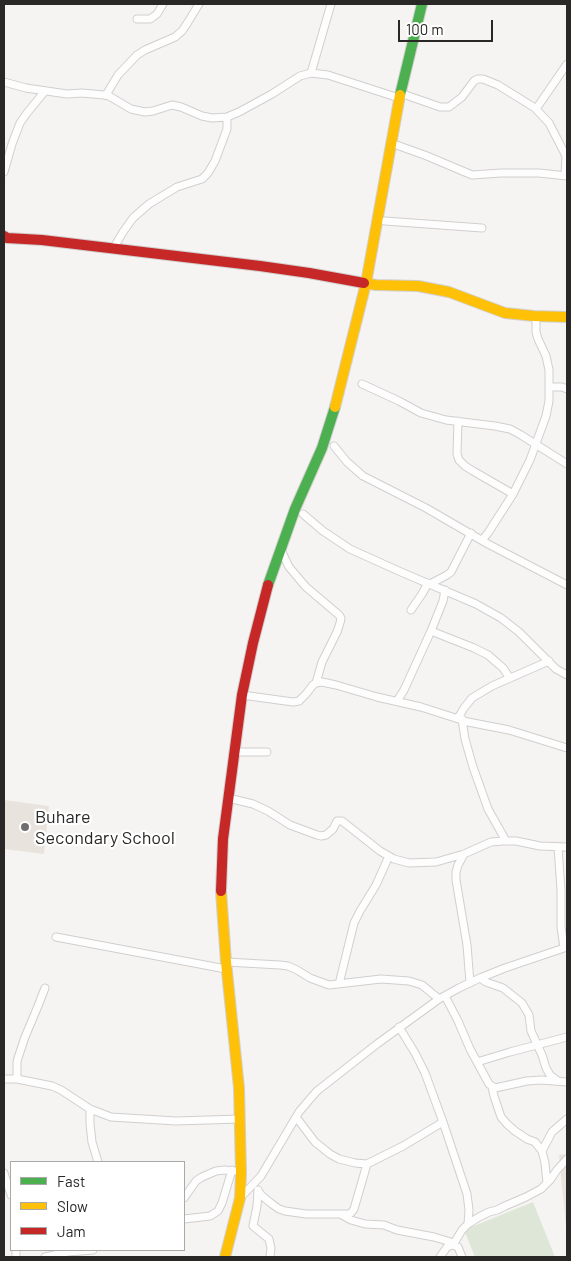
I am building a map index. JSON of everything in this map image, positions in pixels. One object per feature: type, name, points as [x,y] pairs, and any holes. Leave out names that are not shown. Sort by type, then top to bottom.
[{"type":"main road","points":[[225,1257],[240,1198],[236,1172],[240,1118],[239,1088],[221,900],[223,839],[242,695],[269,579],[322,448],[337,400],[366,283],[399,96],[422,4]]},
{"type":"main road","points":[[4,236],[7,238],[42,240],[260,266],[376,285],[404,285],[434,289],[505,313],[567,317]]},
{"type":"street","points":[[137,19],[150,19],[157,14],[163,4]]},
{"type":"street","points":[[106,95],[118,75],[137,55],[175,37],[188,22],[198,4]]},
{"type":"street","points":[[311,73],[331,4]]},
{"type":"street","points":[[536,109],[567,64]]},
{"type":"street","points":[[4,82],[26,88],[67,94],[106,95],[131,110],[145,112],[153,112],[172,105],[212,118],[227,117],[239,112],[300,76],[311,73],[328,74],[440,107],[448,107],[462,97],[474,81],[483,79],[498,85],[536,109],[548,122],[565,151],[566,175],[527,172],[472,176],[427,156],[391,143]]},
{"type":"street","points":[[4,172],[20,123],[45,91]]},
{"type":"street","points":[[113,249],[123,232],[148,204],[176,187],[202,179],[208,173],[215,161],[226,129],[227,117]]},
{"type":"street","points":[[385,221],[482,228]]},
{"type":"street","points":[[482,540],[513,494],[530,460],[546,416],[550,387],[548,362],[536,332],[536,316]]},
{"type":"street","points":[[362,384],[421,413],[437,418],[510,429],[567,464]]},
{"type":"street","points":[[550,387],[567,389]]},
{"type":"street","points":[[458,421],[456,454],[460,460],[465,466],[513,494]]},
{"type":"street","points":[[334,446],[347,462],[364,476],[567,585]]},
{"type":"street","points":[[303,514],[323,532],[350,549],[446,590],[501,618],[519,632],[556,669],[567,675]]},
{"type":"street","points":[[397,701],[431,631],[443,601],[451,572],[471,533]]},
{"type":"street","points":[[281,550],[289,566],[306,587],[341,618],[337,632],[322,662],[316,684]]},
{"type":"street","points":[[411,610],[429,583],[451,572]]},
{"type":"street","points":[[431,631],[488,655],[503,668],[509,677]]},
{"type":"street","points":[[506,841],[488,809],[464,739],[460,719],[464,708],[472,698],[509,677],[549,661]]},
{"type":"street","points":[[242,695],[294,702],[299,701],[313,686],[322,682],[422,707],[460,719],[509,730],[567,748]]},
{"type":"street","points":[[234,752],[268,752]]},
{"type":"street","points":[[228,798],[252,804],[268,811],[290,825],[321,836],[326,834],[337,821],[342,821],[380,851],[402,862],[436,862],[464,854],[491,842],[516,841],[528,845],[567,847]]},
{"type":"street","points":[[240,1198],[260,1176],[299,1112],[317,1091],[399,1027],[442,998],[480,978],[566,948],[561,927],[558,847]]},
{"type":"street","points":[[464,854],[456,872],[456,880],[465,928],[470,983]]},
{"type":"street","points":[[338,984],[354,923],[376,885],[389,856]]},
{"type":"street","points":[[56,938],[226,965],[280,964],[329,985],[381,979],[409,981],[422,985],[442,998],[458,1021],[488,1084],[495,1088],[526,1081],[567,1082]]},
{"type":"street","points":[[480,978],[503,988],[522,1003],[529,1015],[531,1031],[550,1075],[558,1082]]},
{"type":"street","points":[[4,1085],[10,1079],[45,988]]},
{"type":"street","points":[[399,1027],[425,1073],[443,1122],[467,1194],[468,1224]]},
{"type":"street","points":[[478,1062],[567,1037]]},
{"type":"street","points":[[10,1079],[52,1086],[90,1109],[111,1117],[176,1121],[240,1118]]},
{"type":"street","points":[[492,1086],[501,1118],[515,1131],[535,1142],[542,1150],[547,1183]]},
{"type":"street","points":[[90,1109],[92,1142],[98,1161]]},
{"type":"street","points":[[296,1117],[315,1142],[330,1154],[339,1159],[367,1164],[403,1146],[443,1122]]},
{"type":"street","points":[[542,1150],[552,1132],[567,1119]]},
{"type":"street","points":[[440,1257],[453,1244],[468,1224],[488,1212],[526,1198],[541,1189],[567,1159]]},
{"type":"street","points":[[254,1183],[262,1196],[278,1209],[306,1214],[342,1215],[351,1213],[354,1209],[367,1164]]},
{"type":"street","points":[[185,1197],[196,1181],[216,1171],[236,1172],[218,1211],[210,1216],[185,1219]]},
{"type":"street","points":[[4,1173],[10,1192]]},
{"type":"street","points":[[258,1191],[253,1226],[269,1239],[270,1257]]},
{"type":"street","points":[[342,1215],[365,1224],[384,1225],[405,1232],[434,1237],[458,1246],[462,1257]]},
{"type":"street","points":[[46,1257],[59,1253],[82,1251]]},
{"type":"shaded area","name":"Buhare Secondary School","points":[[4,800],[49,806],[44,854],[4,849]]},
{"type":"shaded area","points":[[567,1154],[567,1237],[559,1155]]},
{"type":"green space","points":[[533,1202],[555,1257],[475,1257],[464,1230]]},
{"type":"traffic: fast","points":[[400,95],[422,4]]},
{"type":"traffic: fast","points":[[268,585],[295,509],[322,448],[335,407]]},
{"type":"traffic: slow","points":[[335,407],[366,283],[400,95]]},
{"type":"traffic: slow","points":[[364,283],[418,286],[449,292],[505,313],[567,317]]},
{"type":"traffic: slow","points":[[221,891],[239,1088],[241,1173],[240,1198],[225,1257]]},
{"type":"traffic: jam","points":[[4,236],[7,238],[42,240],[260,266],[364,283]]},
{"type":"traffic: jam","points":[[221,891],[223,839],[242,695],[268,585]]},
{"type":"place","name":"Buhare Secondary School","points":[[25,827]]}]
